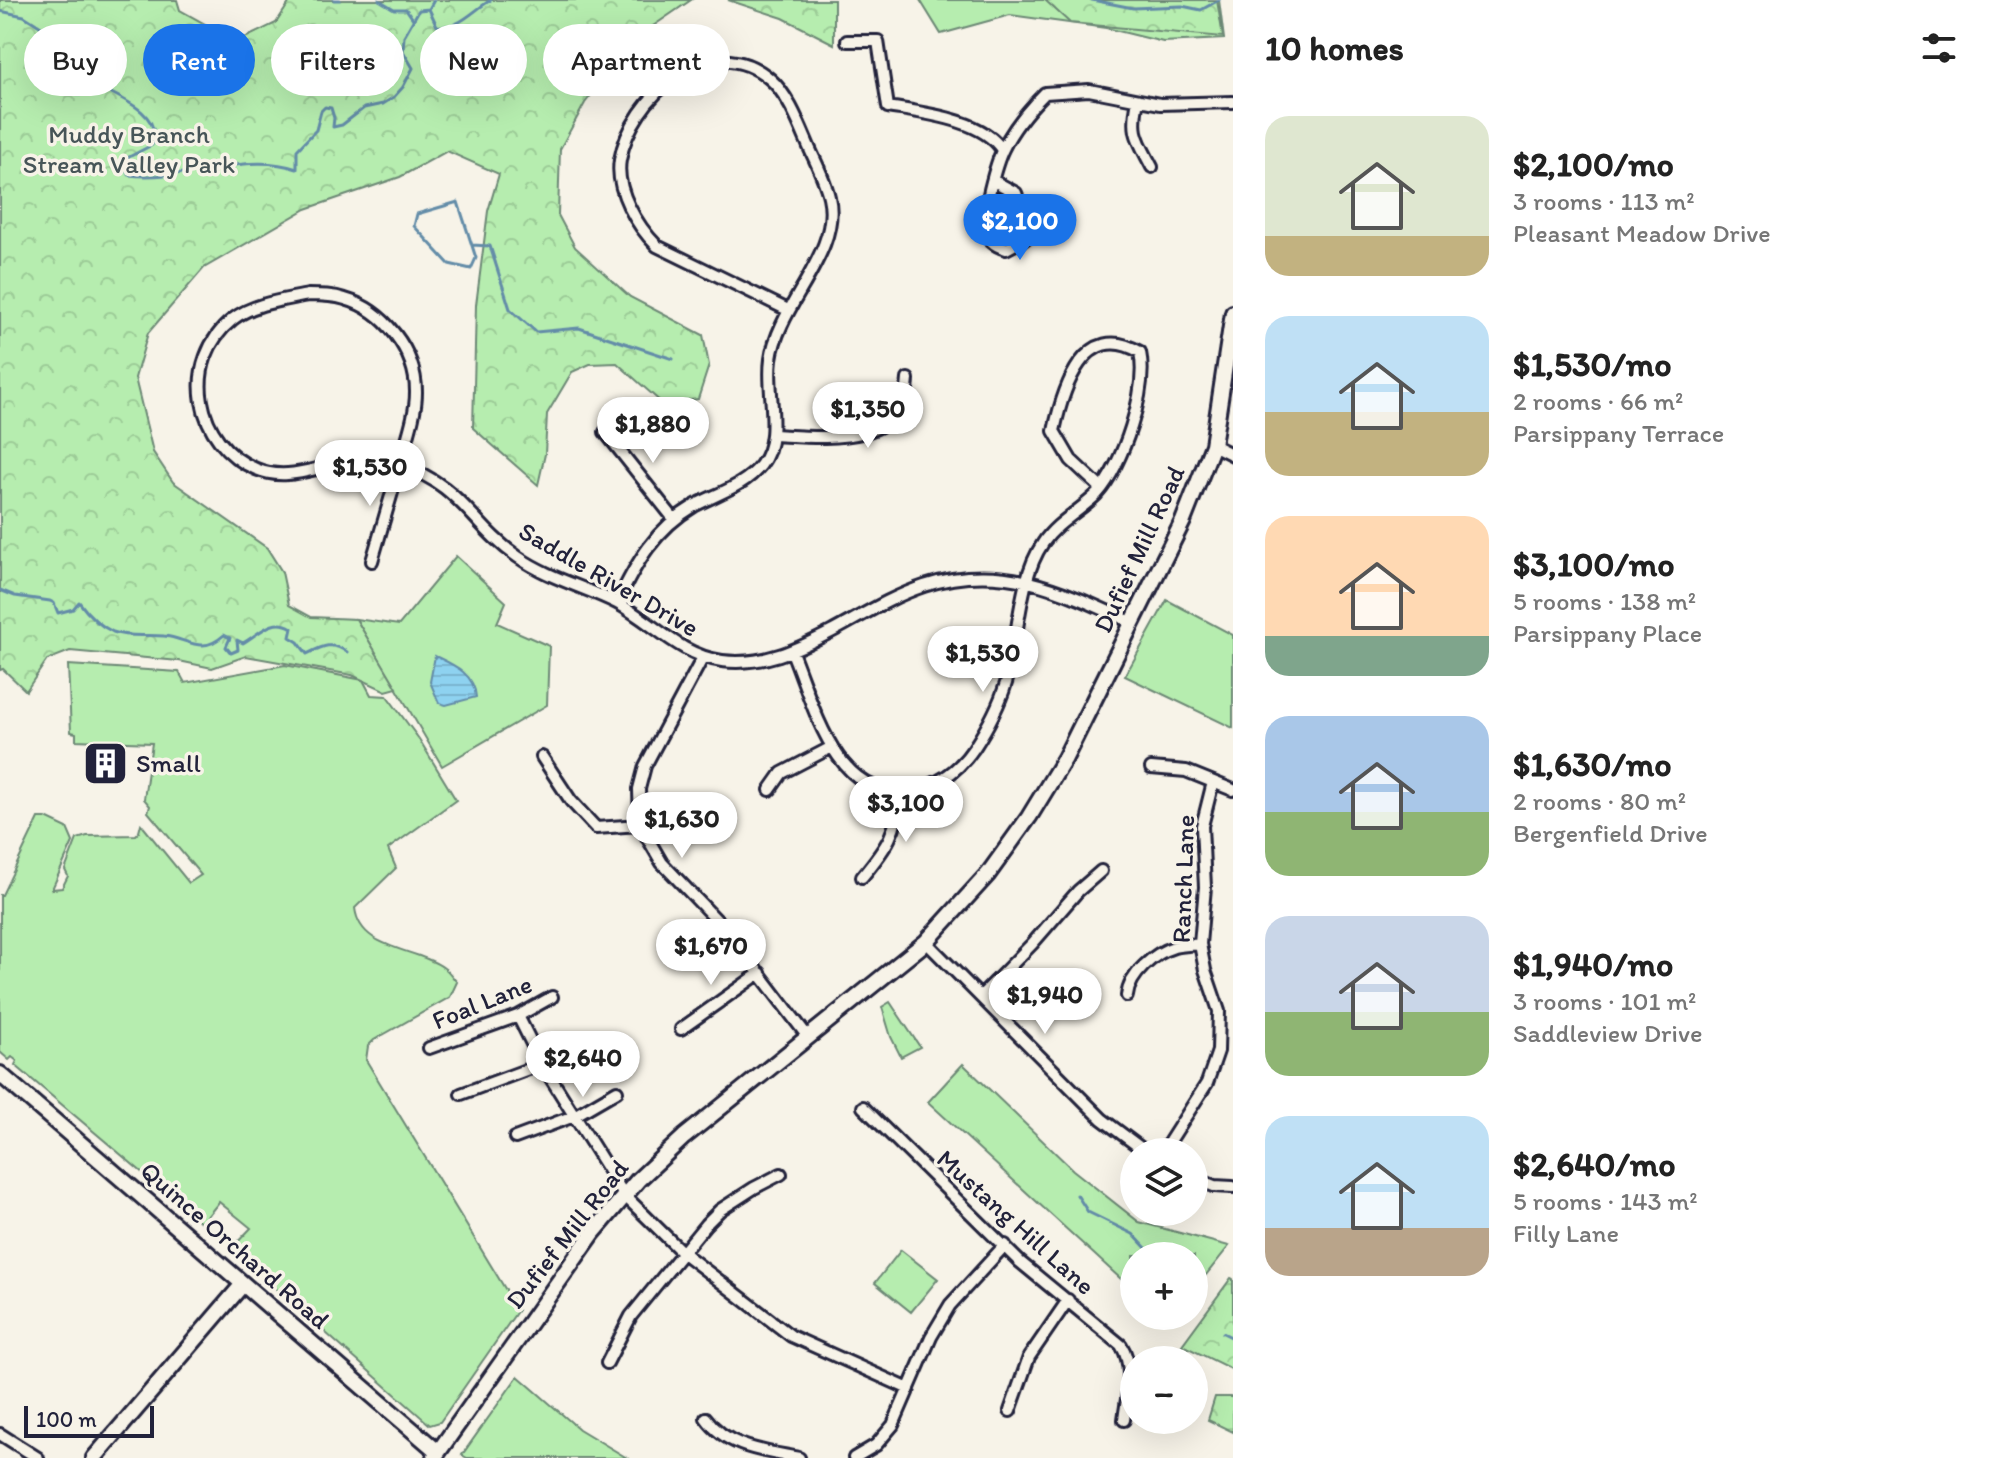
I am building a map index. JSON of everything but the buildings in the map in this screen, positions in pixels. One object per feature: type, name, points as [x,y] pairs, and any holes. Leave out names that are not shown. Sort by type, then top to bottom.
[{"type":"main road","name":"Dufief Mill Road","points":[[436,1455],[539,1307],[624,1195],[684,1137],[926,942],[988,874],[1029,817],[1065,758],[1183,521],[1213,445],[1233,313]]},
{"type":"main road","name":"Quince Orchard Road","points":[[0,1074],[436,1455]]},
{"type":"main road","points":[[94,1458],[243,1284]]},
{"type":"street","points":[[847,41],[878,41],[888,107],[959,122],[996,139],[1002,150]]},
{"type":"street","points":[[617,603],[636,563],[654,538],[674,519],[745,481],[768,452],[772,435],[771,359],[776,336],[821,256],[829,219],[830,199],[804,135],[776,83],[761,71],[732,61],[696,65],[662,89],[641,111],[629,130],[619,163],[626,202],[645,234],[657,246],[788,310]]},
{"type":"street","points":[[994,181],[1016,193],[1028,226],[1025,239],[1006,249],[990,241],[985,232],[994,181],[1002,150],[1045,93],[1089,90],[1160,104],[1233,102]]},
{"type":"street","points":[[1138,100],[1133,123],[1135,134],[1152,167]]},
{"type":"street","name":"Saddle River Drive","points":[[400,465],[415,405],[413,372],[405,349],[396,336],[383,320],[363,306],[333,296],[308,295],[268,304],[235,318],[219,333],[207,351],[200,376],[200,399],[206,420],[217,440],[236,460],[256,470],[285,475],[360,461],[400,465],[422,472],[441,483],[517,557],[617,603],[671,642],[703,657],[751,661],[792,652],[926,585],[974,577],[1028,581],[1063,591],[1133,623]]},
{"type":"street","points":[[792,652],[832,747],[841,762],[857,777],[875,787],[899,792],[923,789],[949,776],[967,758],[984,733],[1006,683],[1031,566],[1043,543],[1101,488],[1124,447],[1143,367],[1140,352],[1125,344],[1100,345],[1083,356],[1076,365],[1054,431],[1071,460],[1101,488]]},
{"type":"street","points":[[772,435],[839,438],[869,432],[900,409],[907,395],[908,379]]},
{"type":"street","points":[[605,432],[674,519]]},
{"type":"street","points":[[1213,445],[1233,455]]},
{"type":"street","points":[[372,561],[400,465]]},
{"type":"street","points":[[703,657],[645,766],[639,789],[640,825],[662,863],[727,931],[808,1037]]},
{"type":"street","points":[[770,790],[782,773],[832,747]]},
{"type":"street","points":[[542,757],[571,801],[596,828],[640,825]]},
{"type":"street","points":[[1151,768],[1186,771],[1233,790]]},
{"type":"street","name":"Ranch Lane","points":[[1172,1138],[1207,1083],[1218,1051],[1219,1011],[1200,944],[1205,887],[1202,826],[1213,782]]},
{"type":"street","points":[[862,877],[882,853],[896,826],[899,792]]},
{"type":"street","points":[[981,996],[1078,891],[1101,871]]},
{"type":"street","points":[[926,942],[1102,1119],[1127,1138]]},
{"type":"street","points":[[1127,996],[1128,984],[1133,976],[1164,952],[1174,947],[1200,944]]},
{"type":"street","points":[[681,1029],[760,973]]},
{"type":"street","name":"Foal Lane","points":[[429,1048],[518,1016],[552,997]]},
{"type":"street","points":[[518,1016],[542,1064],[624,1195],[682,1252],[791,1336],[909,1389]]},
{"type":"street","points":[[461,1094],[542,1064],[588,1040]]},
{"type":"street","points":[[515,1138],[574,1116],[617,1091]]},
{"type":"street","name":"Mustang Hill Lane","points":[[863,1107],[1020,1262],[1120,1346]]},
{"type":"street","points":[[607,1363],[631,1316],[720,1210],[781,1174]]},
{"type":"street","points":[[1208,1184],[1233,1187]]},
{"type":"street","points":[[854,1458],[876,1445],[893,1425],[931,1337],[950,1305],[1005,1245]]},
{"type":"street","points":[[1010,1411],[1029,1357],[1068,1300]]},
{"type":"street","points":[[706,1418],[715,1430],[729,1440],[799,1458]]},
{"type":"street","points":[[0,1434],[38,1458]]},
{"type":"green space","name":"Muddy Branch Stream Valley Park","points":[[0,0],[177,0],[180,10],[205,24],[143,24],[143,96],[255,96],[255,33],[271,25],[271,96],[404,96],[404,24],[274,24],[291,0],[691,0],[656,24],[543,24],[543,96],[591,96],[560,149],[558,215],[575,247],[630,297],[703,335],[709,365],[698,399],[663,404],[617,363],[590,364],[572,372],[547,414],[545,454],[538,485],[473,428],[476,305],[488,211],[499,174],[447,151],[400,177],[306,209],[204,268],[148,333],[135,378],[153,452],[173,482],[267,548],[282,572],[289,605],[311,617],[356,619],[397,688],[386,691],[352,675],[246,656],[212,668],[179,661],[70,651],[47,660],[26,691],[3,669],[0,670]]},
{"type":"green space","points":[[728,0],[834,0],[834,44],[783,18]]},
{"type":"green space","points":[[920,0],[1219,0],[1224,39],[1163,42],[1106,28],[1010,15],[941,34]]},
{"type":"green space","points":[[1045,0],[1217,0],[1223,37],[1070,23]]},
{"type":"green space","points":[[456,556],[506,602],[497,623],[549,646],[547,705],[442,766],[356,619],[399,625]]},
{"type":"green space","points":[[1167,600],[1233,635],[1233,728],[1125,676]]},
{"type":"green space","points":[[68,665],[179,672],[185,683],[285,665],[363,680],[371,695],[387,696],[419,739],[456,800],[388,849],[396,868],[355,908],[359,922],[367,933],[391,946],[432,961],[446,969],[457,982],[450,997],[374,1040],[368,1046],[366,1060],[518,1310],[440,1422],[430,1425],[231,1249],[251,1228],[219,1202],[202,1223],[15,1065],[17,1061],[12,1057],[9,1060],[0,1052],[0,895],[39,818],[67,828],[73,842],[52,889],[62,888],[68,876],[65,870],[77,839],[136,835],[141,824],[189,883],[201,875],[148,812],[150,806],[144,799],[152,743],[76,740],[76,733],[71,732]]},
{"type":"green space","points":[[890,1002],[920,1047],[901,1057],[882,1007]]},
{"type":"green space","points":[[963,1064],[1073,1170],[1120,1207],[1120,1226],[1154,1226],[1229,1246],[1208,1272],[1208,1242],[1120,1242],[1120,1278],[928,1102]]},
{"type":"green space","points":[[901,1250],[938,1279],[911,1312],[875,1283]]},
{"type":"green space","points":[[1233,1279],[1233,1370],[1208,1358],[1208,1346],[1182,1345],[1193,1330],[1208,1330],[1208,1309]]},
{"type":"green space","points":[[518,1376],[579,1429],[627,1458],[467,1458],[462,1455]]},
{"type":"green space","points":[[1215,1397],[1233,1397],[1233,1432],[1208,1420]]},
{"type":"water","points":[[435,656],[467,676],[476,697],[446,705],[439,703],[430,682]]},
{"type":"waterway","points":[[334,0],[340,0]]},
{"type":"waterway","points":[[379,0],[394,9],[406,9],[413,19]]},
{"type":"waterway","points":[[429,9],[434,0]]},
{"type":"waterway","points":[[0,11],[24,16],[63,41],[70,50],[73,89],[79,95],[95,85],[145,115],[154,134],[152,145],[129,157],[122,165],[129,175],[150,176],[257,163],[297,169],[297,150],[316,130],[325,107],[331,108],[333,127],[342,125],[364,108],[383,104],[403,87],[413,68],[403,51],[404,36],[419,10],[429,9],[437,26],[445,26],[459,22],[491,0]]},
{"type":"waterway","points":[[1092,0],[1133,8],[1182,6],[1201,10],[1219,0]]},
{"type":"waterway","points":[[458,202],[476,258],[471,269],[449,264],[414,226],[417,214],[458,202]]},
{"type":"waterway","points":[[472,245],[490,246],[510,309],[536,332],[579,328],[673,359]]},
{"type":"waterway","points":[[0,590],[15,596],[50,601],[58,613],[73,609],[79,602],[99,623],[119,634],[172,637],[201,645],[224,635],[230,638],[226,647],[231,653],[238,650],[237,640],[243,643],[266,628],[279,624],[292,628],[290,637],[307,654],[327,646],[347,652]]},
{"type":"waterway","points":[[1077,1195],[1088,1212],[1133,1234],[1140,1242]]},
{"type":"waterway","points":[[1223,1333],[1233,1338]]},
{"type":"place","name":"Small","points":[[105,763]]}]
